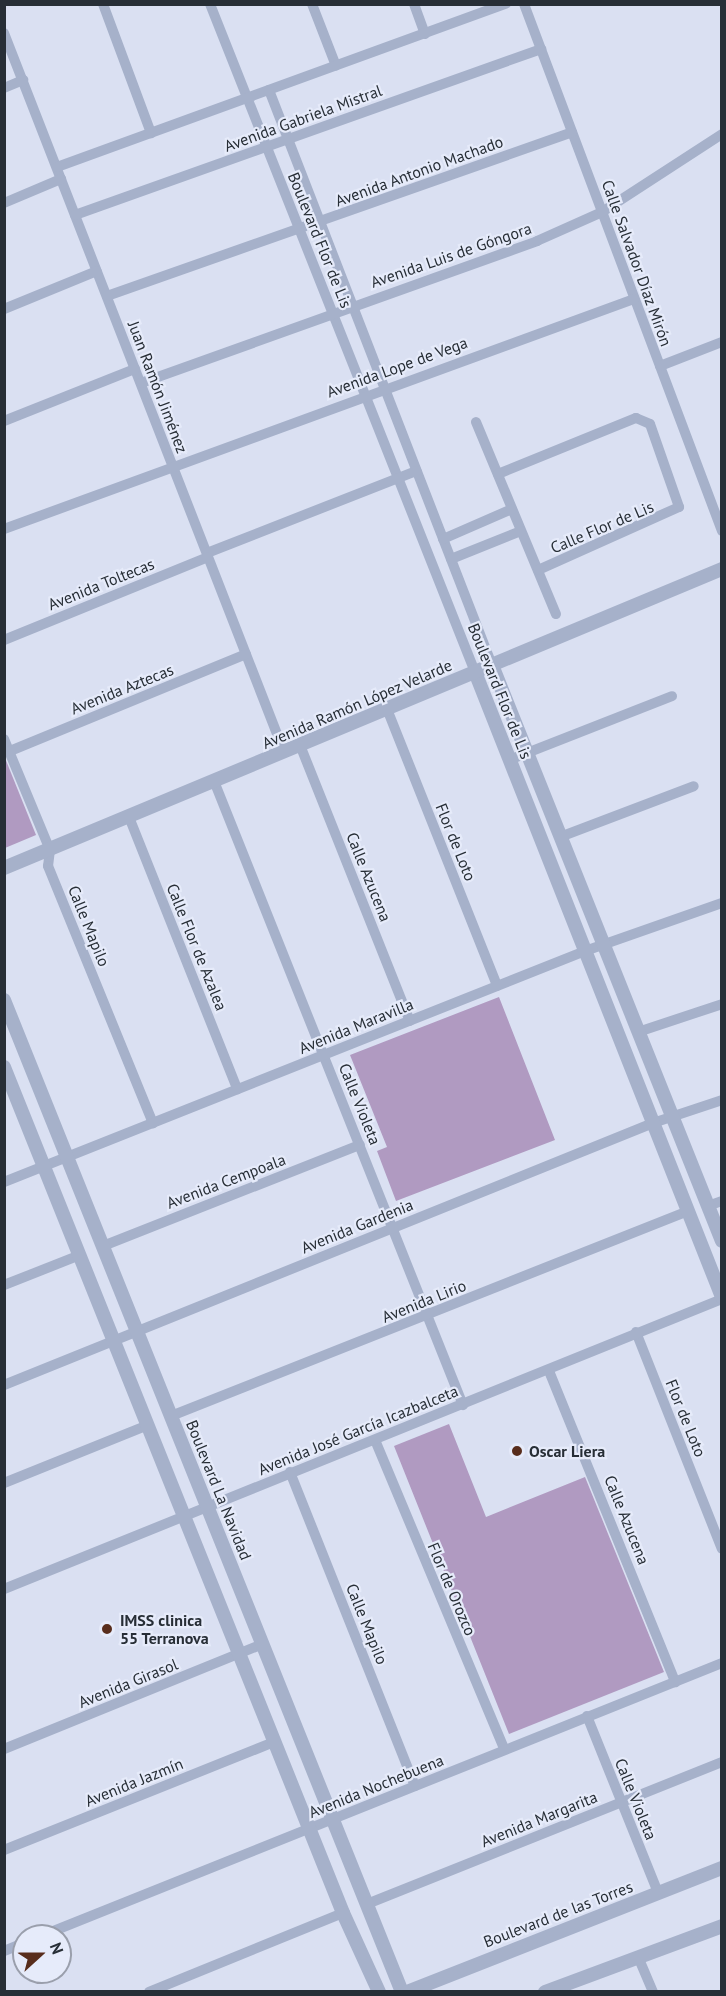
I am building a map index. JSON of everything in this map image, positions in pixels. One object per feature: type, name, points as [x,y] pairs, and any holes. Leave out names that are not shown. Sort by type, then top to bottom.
[{"type":"street","points":[[103,4],[151,133]]},
{"type":"street","name":"Boulevard Flor de Lis","points":[[210,4],[722,1298]]},
{"type":"street","points":[[312,4],[336,66]]},
{"type":"street","points":[[414,4],[425,34]]},
{"type":"street","points":[[57,167],[506,4]]},
{"type":"street","name":"Calle Salvador Díaz Mirón","points":[[524,4],[722,531]]},
{"type":"street","name":"Juan Ramón Jiménez","points":[[4,33],[284,752]]},
{"type":"street","name":"Avenida Gabriela Mistral","points":[[75,215],[541,49]]},
{"type":"street","points":[[4,88],[23,80]]},
{"type":"street","name":"Boulevard Flor de Lis","points":[[269,90],[492,665],[722,1241]]},
{"type":"street","name":"Avenida Antonio Machado","points":[[107,296],[572,132]]},
{"type":"street","name":"Avenida Luis de Góngora","points":[[141,383],[352,305],[537,241],[602,212],[722,134]]},
{"type":"street","points":[[4,203],[61,179]]},
{"type":"street","points":[[4,309],[97,271]]},
{"type":"street","name":"Avenida Lope de Vega","points":[[4,529],[170,464],[634,299]]},
{"type":"street","points":[[660,366],[722,342]]},
{"type":"street","points":[[4,421],[135,369]]},
{"type":"street","name":"Calle Flor de Lis","points":[[636,418],[650,424],[679,507],[538,570],[512,509],[498,474],[636,418]]},
{"type":"street","points":[[476,422],[498,474]]},
{"type":"street","name":"Avenida Toltecas","points":[[4,640],[416,471]]},
{"type":"street","points":[[443,539],[512,509]]},
{"type":"street","points":[[451,559],[521,531]]},
{"type":"street","name":"Avenida Ramón López Velarde","points":[[4,868],[722,569]]},
{"type":"street","points":[[538,570],[556,614]]},
{"type":"street","name":"Avenida Aztecas","points":[[10,751],[246,654]]},
{"type":"street","points":[[509,760],[672,696]]},
{"type":"street","name":"Flor de Loto","points":[[387,709],[496,986]]},
{"type":"street","name":"Calle Mapilo","points":[[4,738],[50,850],[48,866],[153,1123]]},
{"type":"street","name":"Calle Azucena","points":[[300,745],[410,1020]]},
{"type":"street","name":"Calle Violeta","points":[[214,781],[463,1405]]},
{"type":"street","points":[[560,837],[694,786]]},
{"type":"street","name":"Calle Flor de Azalea","points":[[129,817],[237,1089]]},
{"type":"street","name":"Avenida Maravilla","points":[[4,1182],[603,944],[722,903]]},
{"type":"street","name":"Boulevard La Navidad","points":[[4,1000],[404,1992]]},
{"type":"street","points":[[638,1032],[722,1004]]},
{"type":"street","points":[[5,1072],[343,1913],[379,1992]]},
{"type":"street","name":"Avenida Gardenia","points":[[4,1385],[653,1123],[722,1100]]},
{"type":"street","name":"Avenida Cempoala","points":[[103,1246],[360,1145]]},
{"type":"street","points":[[708,1206],[722,1201]]},
{"type":"street","name":"Avenida Lirio","points":[[171,1416],[688,1211]]},
{"type":"street","points":[[4,1285],[80,1255]]},
{"type":"street","name":"Avenida José García Icazbalceta","points":[[4,1589],[290,1472],[549,1371],[636,1332],[722,1298]]},
{"type":"street","name":"Flor de Loto","points":[[636,1332],[722,1549]]},
{"type":"street","name":"Calle Azucena","points":[[549,1371],[675,1682]]},
{"type":"street","points":[[4,1483],[148,1425]]},
{"type":"street","name":"Flor de Orozco","points":[[375,1440],[504,1749]]},
{"type":"street","name":"Calle Mapilo","points":[[290,1472],[415,1786]]},
{"type":"street","name":"Avenida Girasol","points":[[4,1749],[263,1644]]},
{"type":"street","name":"Avenida Nochebuena","points":[[71,1924],[722,1663]]},
{"type":"street","name":"Calle Violeta","points":[[587,1716],[658,1893]]},
{"type":"street","name":"Avenida Jazmín","points":[[4,1850],[274,1742]]},
{"type":"street","name":"Avenida Margarita","points":[[367,1904],[722,1762]]},
{"type":"street","name":"Boulevard de las Torres","points":[[404,1992],[722,1868]]},
{"type":"street","points":[[149,1992],[343,1913]]},
{"type":"street","points":[[545,1992],[639,1959],[722,1926]]},
{"type":"street","points":[[639,1959],[653,1992]]},
{"type":"street","points":[[438,1992],[457,1971]]},
{"type":"shaded area","points":[[5,758],[36,835],[4,848]]},
{"type":"shaded area","points":[[499,997],[555,1140],[396,1201],[377,1151],[387,1147],[350,1055]]},
{"type":"shaded area","points":[[449,1424],[486,1517],[585,1477],[664,1672],[509,1734],[394,1446]]},
{"type":"place","name":"Oscar Liera","points":[[517,1451]]},
{"type":"place","name":"IMSS clinica 55 Terranova","points":[[107,1629]]}]
